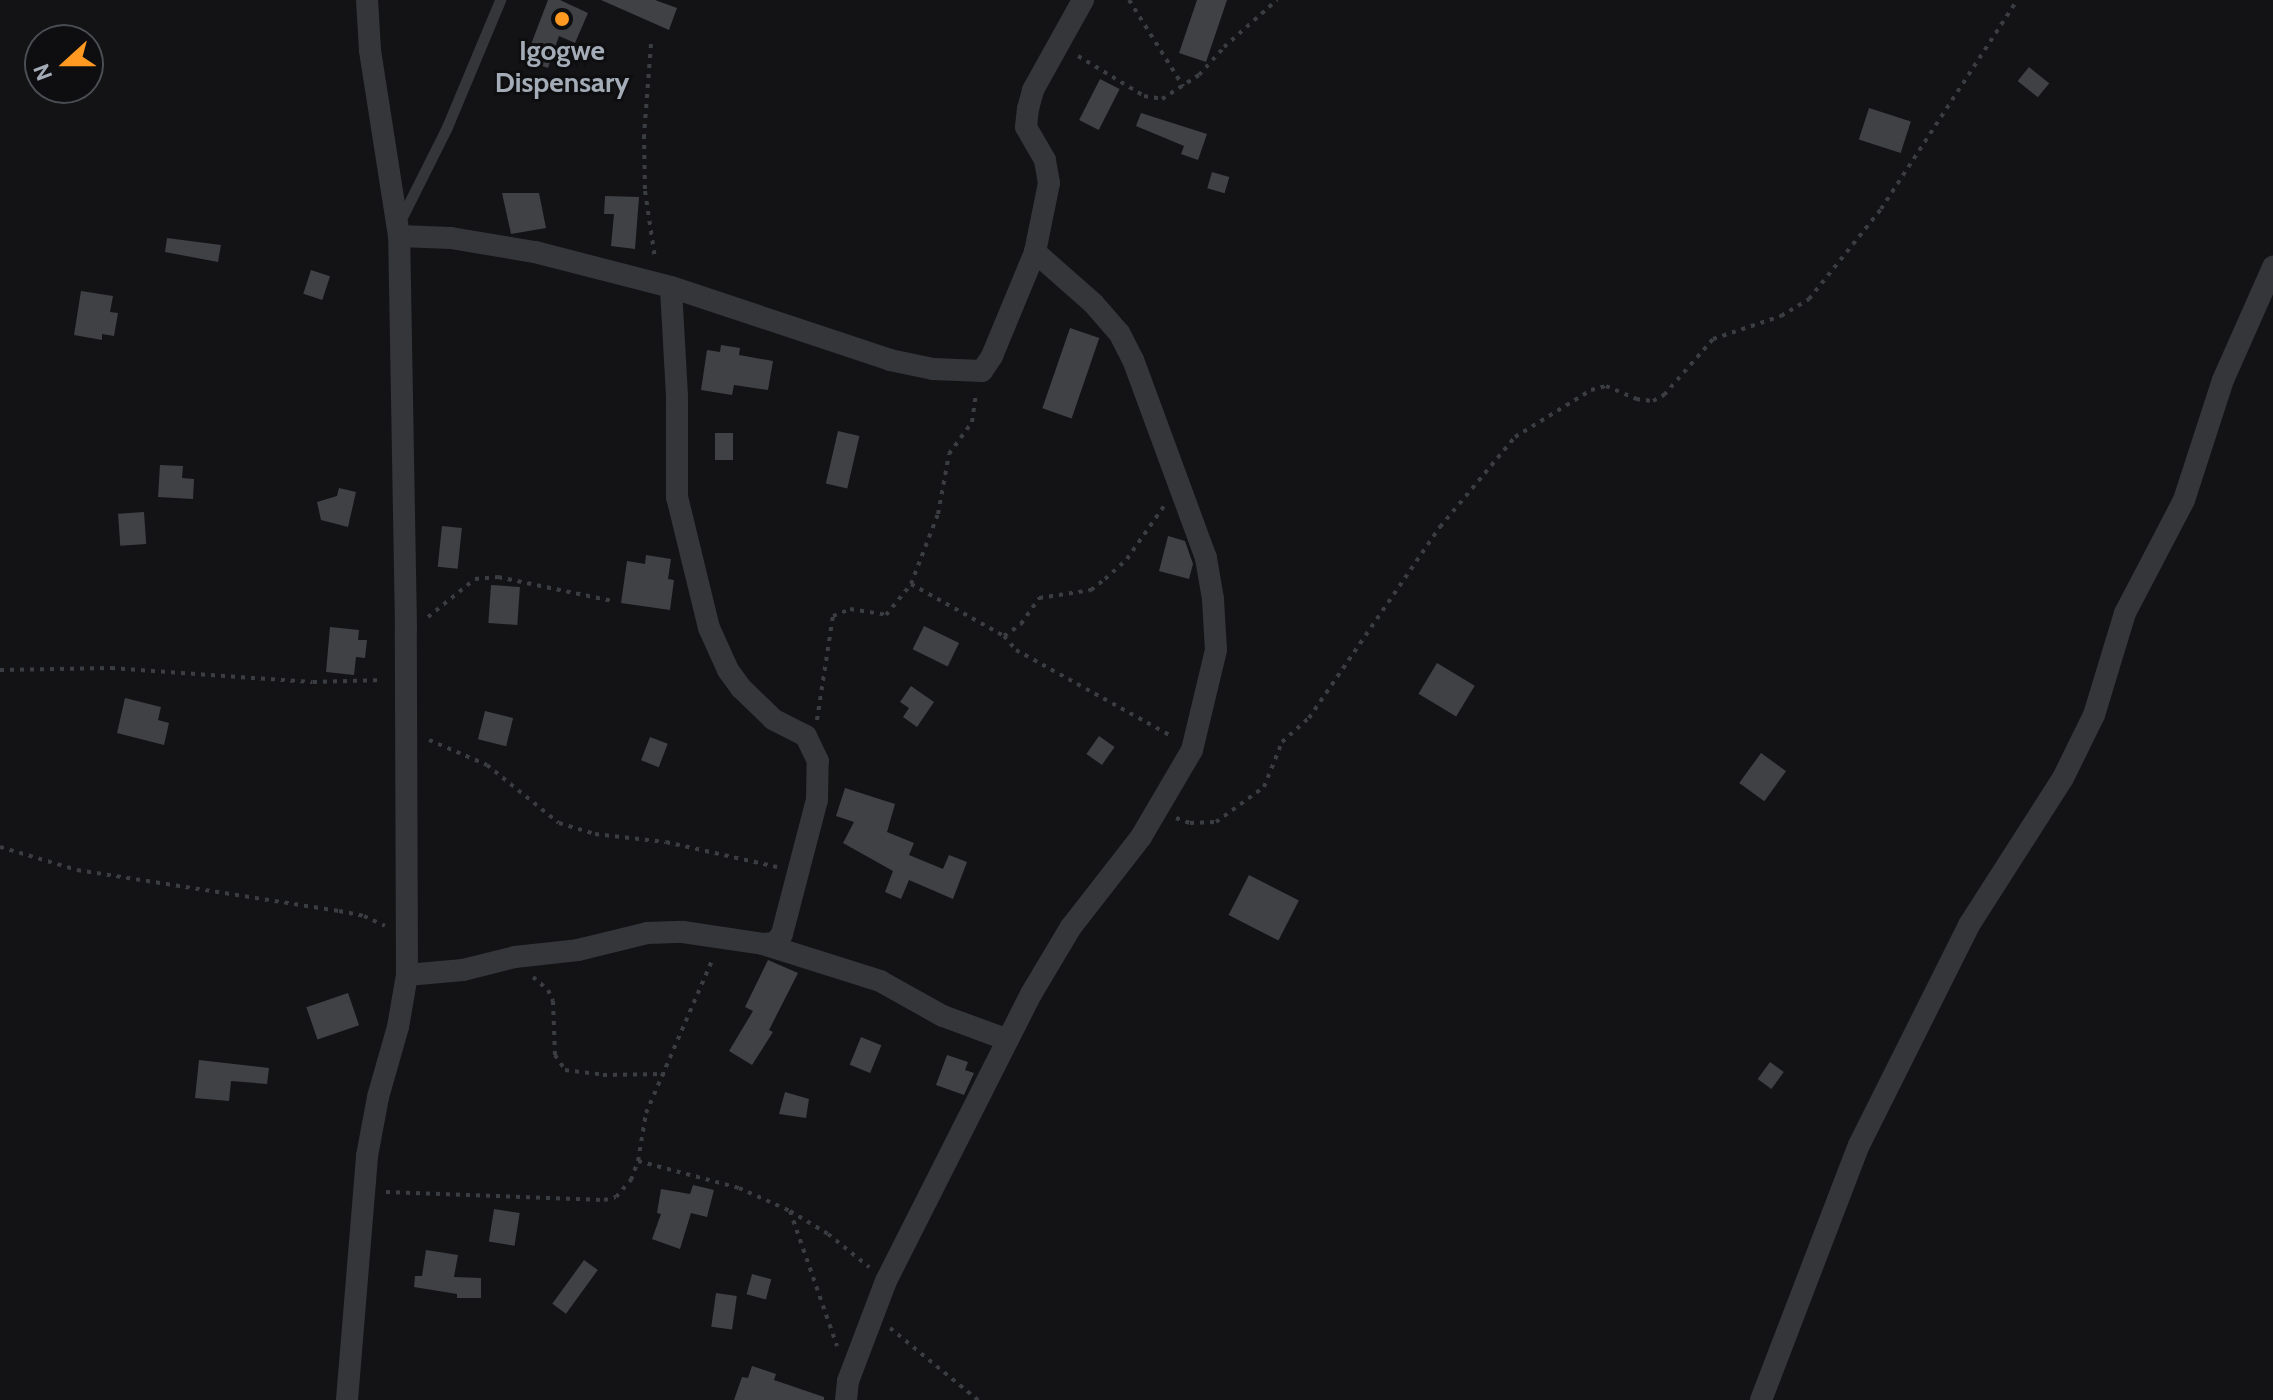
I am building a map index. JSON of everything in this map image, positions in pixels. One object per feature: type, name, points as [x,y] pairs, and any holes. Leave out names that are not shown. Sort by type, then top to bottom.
[{"type":"street","points":[[347,1400],[364,1192],[378,1097],[398,1027],[407,975],[406,628],[398,230],[382,138],[367,0]]},
{"type":"street","points":[[398,230],[535,252],[666,286],[890,360],[933,369],[982,371],[997,346],[1035,252],[1049,172],[1026,127],[1033,90],[1083,0]]},
{"type":"street","points":[[847,1390],[886,1281],[1008,1040],[1071,927],[1158,810],[1192,750],[1216,650],[1213,599],[1206,558],[1133,360],[1119,333],[1094,304],[1035,252]]},
{"type":"street","points":[[1761,1400],[1859,1145],[1969,925],[2063,778],[2094,715],[2125,613],[2184,500],[2223,380],[2273,267]]},
{"type":"street","points":[[666,286],[677,396],[677,497],[709,628],[728,670],[741,688],[773,719],[806,736],[812,746],[820,782],[782,934],[775,943],[763,944]]},
{"type":"street","points":[[407,975],[463,970],[515,957],[578,950],[647,933],[683,932],[763,944],[880,981],[943,1016],[1008,1040]]},
{"type":"lane","points":[[398,230],[447,127],[500,0]]},
{"type":"path","points":[[1129,0],[1183,86]]},
{"type":"path","points":[[1062,40],[1080,58],[1153,100],[1169,97],[1183,86],[1277,0]]},
{"type":"path","points":[[1158,810],[1190,823],[1216,822],[1264,787],[1282,742],[1309,718],[1440,527],[1515,437],[1591,390],[1606,386],[1636,399],[1653,401],[1664,395],[1713,339],[1781,316],[1809,299],[1881,209],[2017,0]]},
{"type":"path","points":[[651,44],[644,135],[645,191],[648,228],[666,286]]},
{"type":"path","points":[[812,746],[830,620],[842,610],[886,615],[911,584],[938,514],[949,454],[972,422],[982,371]]},
{"type":"path","points":[[1004,636],[1021,624],[1039,598],[1091,590],[1105,579],[1127,559],[1179,485]]},
{"type":"path","points":[[406,628],[425,618],[475,579],[520,579],[613,601]]},
{"type":"path","points":[[911,584],[1004,636],[1016,650],[1192,750]]},
{"type":"path","points":[[0,670],[111,668],[313,682],[406,679]]},
{"type":"path","points":[[406,731],[487,765],[559,823],[595,834],[666,842],[799,872]]},
{"type":"path","points":[[0,847],[92,873],[364,916],[407,941]]},
{"type":"path","points":[[364,1192],[549,1195],[604,1200],[623,1191],[638,1161],[646,1113],[722,938]]},
{"type":"path","points":[[515,957],[548,990],[553,1001],[555,1055],[565,1070],[603,1075],[665,1074]]},
{"type":"path","points":[[638,1161],[739,1188],[790,1211],[828,1234],[886,1281]]},
{"type":"path","points":[[790,1211],[847,1390]]},
{"type":"path","points":[[873,1314],[978,1400]]},
{"type":"building","name":"Igogwe Dispensary","points":[[548,0],[560,0],[588,13],[575,43],[559,36],[548,68],[525,60]]},
{"type":"building","points":[[601,0],[655,0],[677,8],[669,30]]},
{"type":"building","points":[[1197,0],[1227,0],[1206,62],[1179,53]]},
{"type":"building","points":[[2029,67],[2049,83],[2038,97],[2018,81]]},
{"type":"building","points":[[1100,79],[1120,89],[1099,130],[1079,120]]},
{"type":"building","points":[[1869,108],[1911,122],[1901,153],[1859,139]]},
{"type":"building","points":[[1141,113],[1207,134],[1198,160],[1181,154],[1184,146],[1136,126]]},
{"type":"building","points":[[1212,172],[1229,177],[1225,193],[1207,188]]},
{"type":"building","points":[[502,193],[539,193],[546,228],[511,234]]},
{"type":"building","points":[[605,196],[639,197],[635,249],[611,246],[614,214],[604,214]]},
{"type":"building","points":[[167,238],[221,245],[218,262],[165,252]]},
{"type":"building","points":[[311,270],[330,276],[322,300],[303,294]]},
{"type":"building","points":[[81,291],[113,296],[110,312],[118,313],[114,336],[102,334],[102,340],[74,335]]},
{"type":"building","points":[[1070,328],[1099,338],[1072,418],[1042,408]]},
{"type":"building","points":[[721,345],[740,348],[739,355],[773,361],[768,390],[734,385],[732,395],[701,390],[707,350],[720,352]]},
{"type":"building","points":[[838,431],[859,436],[847,489],[826,484]]},
{"type":"building","points":[[715,433],[733,433],[733,460],[715,460]]},
{"type":"building","points":[[160,465],[183,466],[182,478],[194,479],[193,499],[158,497]]},
{"type":"building","points":[[339,488],[356,492],[348,527],[321,520],[317,502],[337,496]]},
{"type":"building","points":[[144,512],[146,544],[120,546],[118,514]]},
{"type":"building","points":[[442,526],[462,528],[458,569],[438,567]]},
{"type":"building","points":[[1168,536],[1185,541],[1193,564],[1189,579],[1159,571]]},
{"type":"building","points":[[646,555],[671,559],[668,579],[674,580],[670,610],[621,603],[627,561],[645,564]]},
{"type":"building","points":[[491,585],[520,587],[517,625],[488,623]]},
{"type":"building","points":[[924,626],[959,643],[948,666],[913,649]]},
{"type":"building","points":[[330,627],[359,630],[358,640],[367,640],[365,658],[356,657],[354,675],[326,672]]},
{"type":"building","points":[[1437,663],[1475,686],[1456,717],[1418,694]]},
{"type":"building","points":[[911,686],[934,702],[917,727],[903,717],[909,708],[900,702]]},
{"type":"building","points":[[125,698],[161,707],[158,720],[169,723],[164,745],[117,733]]},
{"type":"building","points":[[485,711],[513,718],[506,746],[478,739]]},
{"type":"building","points":[[1099,736],[1115,747],[1102,765],[1086,754]]},
{"type":"building","points":[[650,737],[668,744],[659,767],[641,760]]},
{"type":"building","points":[[1761,753],[1786,771],[1764,801],[1739,783]]},
{"type":"building","points":[[845,788],[895,804],[887,832],[914,843],[909,855],[943,869],[949,855],[967,862],[953,899],[909,880],[901,899],[885,892],[893,871],[843,843],[854,822],[836,816]]},
{"type":"building","points":[[1249,875],[1299,900],[1278,941],[1229,915]]},
{"type":"building","points":[[768,960],[798,973],[769,1030],[773,1032],[752,1065],[729,1051],[753,1011],[745,1007]]},
{"type":"building","points":[[348,993],[359,1025],[317,1039],[306,1007]]},
{"type":"building","points":[[861,1037],[881,1045],[870,1073],[850,1065]]},
{"type":"building","points":[[947,1055],[968,1062],[965,1070],[974,1073],[964,1095],[936,1085]]},
{"type":"building","points":[[199,1060],[269,1068],[267,1084],[231,1081],[229,1101],[195,1098]]},
{"type":"building","points":[[1770,1062],[1784,1072],[1771,1089],[1758,1079]]},
{"type":"building","points":[[785,1092],[809,1099],[806,1118],[779,1114]]},
{"type":"building","points":[[693,1185],[714,1190],[707,1217],[691,1213],[680,1249],[652,1239],[661,1214],[657,1213],[661,1189],[690,1194]]},
{"type":"building","points":[[494,1209],[520,1213],[515,1246],[489,1242]]},
{"type":"building","points":[[426,1250],[458,1255],[454,1277],[481,1278],[481,1298],[457,1298],[457,1294],[414,1287],[415,1276],[422,1276]]},
{"type":"building","points":[[584,1260],[598,1270],[566,1314],[552,1304]]},
{"type":"building","points":[[752,1274],[771,1279],[766,1299],[747,1294]]},
{"type":"building","points":[[716,1293],[737,1296],[732,1330],[711,1327]]},
{"type":"building","points":[[752,1366],[776,1374],[774,1380],[824,1397],[824,1400],[734,1400],[742,1377],[748,1378]]},
{"type":"place","name":"Igogwe Dispensary","points":[[562,19]]}]
